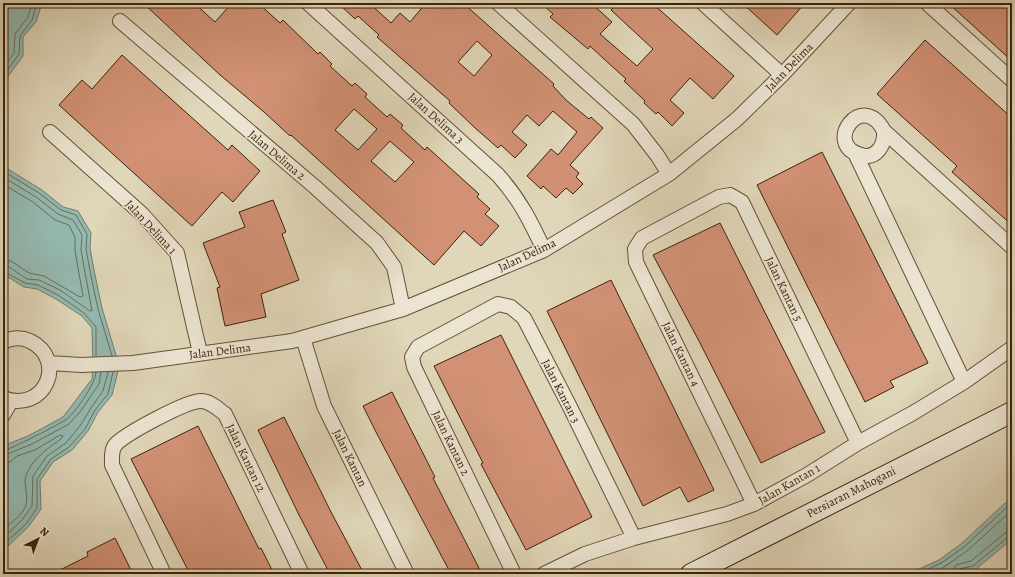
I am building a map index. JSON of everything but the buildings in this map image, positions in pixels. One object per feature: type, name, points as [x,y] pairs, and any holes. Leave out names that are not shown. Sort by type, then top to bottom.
[{"type":"main road","name":"Persiaran Mahogani","points":[[691,574],[1012,412]]},
{"type":"street","name":"Jalan Delima 3","points":[[308,3],[498,175],[515,194],[525,210],[544,250]]},
{"type":"street","points":[[498,3],[633,124],[657,155],[669,174]]},
{"type":"street","points":[[703,3],[782,75]]},
{"type":"street","name":"Jalan Delima","points":[[49,363],[81,365],[133,363],[292,342],[403,309],[544,250],[669,174],[737,119],[782,75],[849,3]]},
{"type":"street","points":[[927,3],[1012,80]]},
{"type":"street","name":"Jalan Delima 2","points":[[120,21],[316,187],[377,243],[394,267],[403,309]]},
{"type":"street","points":[[855,153],[864,156],[873,155],[880,149],[885,140],[884,131],[880,122],[871,117],[862,116],[852,120],[846,127],[844,137],[848,146],[855,153],[964,382]]},
{"type":"street","points":[[884,131],[1012,247]]},
{"type":"street","name":"Jalan Delima 1","points":[[50,132],[142,214],[177,254],[200,353]]},
{"type":"street","name":"Jalan Kantan 5","points":[[676,220],[719,197],[730,195],[742,202],[858,443]]},
{"type":"street","name":"Jalan Kantan 4","points":[[676,220],[642,238],[635,249],[636,262],[754,504]]},
{"type":"street","name":"Jalan Kantan 3","points":[[454,329],[498,304],[511,307],[524,318],[570,407],[634,538]]},
{"type":"street","name":"Jalan Kantan 2","points":[[454,329],[418,347],[412,357],[414,367],[514,574]]},
{"type":"street","points":[[3,342],[16,338],[27,340],[37,345],[44,353],[49,363],[49,374],[46,384],[40,393],[27,400],[7,400],[3,415]]},
{"type":"street","name":"Jalan Kantan","points":[[303,338],[324,406],[407,574]]},
{"type":"street","name":"Jalan Kantan 1","points":[[544,574],[585,554],[634,538],[726,514],[754,504],[807,475],[858,443],[913,413],[964,382],[1012,348]]},
{"type":"street","name":"Jalan Kantan 12","points":[[164,574],[112,464],[111,454],[115,445],[153,421],[185,404],[202,401],[212,404],[225,414],[302,574]]},
{"type":"water","points":[[8,3],[42,3],[36,22],[23,37],[23,56],[3,83],[3,20]]},
{"type":"water","points":[[3,166],[42,190],[63,207],[78,211],[91,233],[90,248],[95,275],[102,308],[118,362],[118,371],[112,395],[98,412],[88,431],[72,450],[53,462],[40,481],[41,509],[29,526],[3,551],[3,454],[5,445],[28,436],[63,417],[92,379],[93,367],[92,328],[82,316],[56,299],[37,289],[24,287],[3,274]]},
{"type":"water","points":[[1012,500],[1012,539],[975,570],[950,574],[908,574],[939,560],[961,544],[1004,504]]}]
